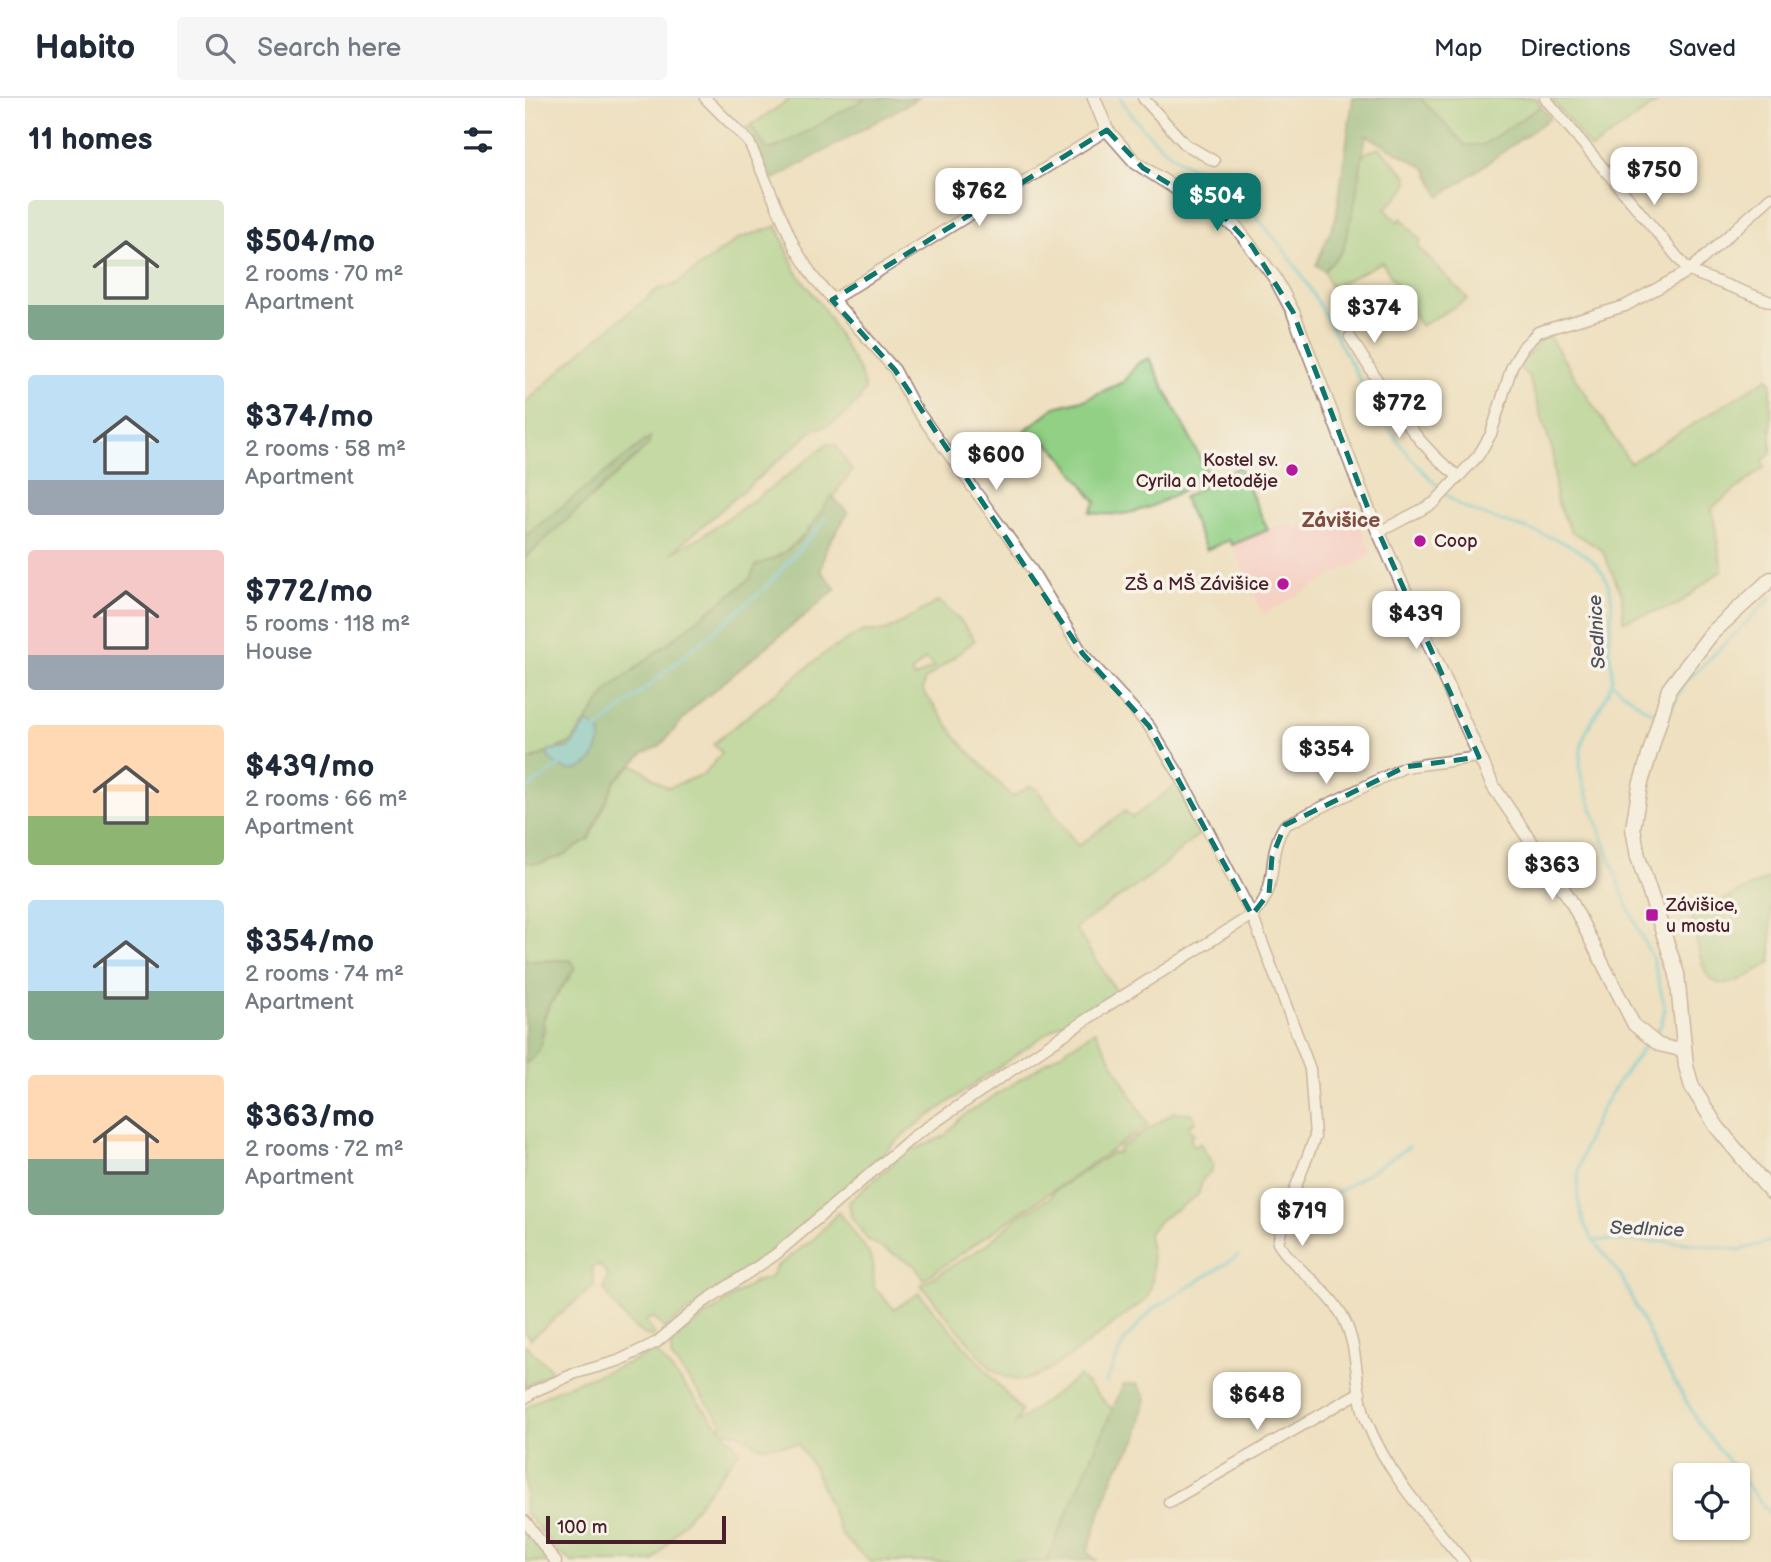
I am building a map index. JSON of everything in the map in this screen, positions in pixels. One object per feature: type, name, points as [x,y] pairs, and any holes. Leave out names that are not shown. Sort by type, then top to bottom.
[{"type":"main road","points":[[1771,579],[1712,633],[1669,688],[1659,714],[1636,799],[1633,828],[1638,857],[1677,974],[1689,1078],[1701,1104],[1771,1192]]},
{"type":"street","points":[[705,98],[749,142],[795,248],[814,278],[895,370],[914,406],[1030,568],[1083,654],[1150,726],[1252,915],[1310,1069],[1315,1137],[1285,1215],[1279,1243],[1286,1255],[1335,1302],[1354,1348],[1367,1423],[1397,1477],[1464,1562]]},
{"type":"street","points":[[1094,98],[1107,130],[1143,168],[1236,227],[1275,278],[1293,312],[1379,532],[1479,757],[1513,820],[1570,899],[1625,1011],[1641,1034],[1665,1048],[1685,1051]]},
{"type":"street","points":[[1143,98],[1185,144],[1214,161]]},
{"type":"street","points":[[1545,98],[1689,271],[1771,302]]},
{"type":"street","points":[[832,300],[1107,130]]},
{"type":"street","points":[[1379,532],[1434,503],[1478,456],[1490,434],[1512,366],[1524,346],[1538,332],[1625,306],[1689,271],[1771,197]]},
{"type":"street","points":[[1350,337],[1411,430],[1456,480]]},
{"type":"street","points":[[525,1398],[534,1391],[576,1373],[618,1361],[657,1342],[704,1302],[784,1248],[913,1137],[1096,1013],[1252,915],[1269,894],[1272,857],[1277,837],[1285,825],[1405,767],[1479,757]]},
{"type":"street","points":[[1169,1502],[1360,1392]]},
{"type":"street","points":[[525,1521],[556,1562]]},
{"type":"highlighted area","points":[[1107,130],[1143,168],[1225,218],[1252,246],[1293,312],[1369,511],[1479,757],[1405,767],[1285,825],[1272,857],[1269,893],[1252,915],[1149,726],[1083,654],[895,370],[832,300]]},
{"type":"shaded area","name":"ZŠ a MŠ Závišice","points":[[1351,503],[1372,555],[1263,614],[1232,545],[1291,520],[1296,529]]},
{"type":"green space","points":[[792,98],[866,98],[797,140],[767,150],[751,125]]},
{"type":"green space","points":[[866,98],[918,98],[773,180],[743,130],[751,125],[767,149],[775,149]]},
{"type":"green space","points":[[1353,98],[1420,98],[1465,145],[1483,145],[1541,106],[1550,118],[1440,197],[1426,168],[1366,135],[1354,207],[1343,250],[1324,271],[1316,265],[1336,218]]},
{"type":"green space","points":[[1420,98],[1536,98],[1541,106],[1483,145],[1465,145]]},
{"type":"green space","points":[[1551,98],[1664,98],[1591,149]]},
{"type":"green space","points":[[1380,148],[1406,175],[1408,181],[1405,190],[1385,209],[1398,222],[1401,218],[1421,241],[1418,247],[1468,299],[1421,326],[1382,262],[1335,286],[1330,286],[1324,271],[1343,250],[1354,207],[1360,160],[1367,152]]},
{"type":"green space","points":[[777,226],[796,271],[824,309],[861,375],[865,390],[845,415],[831,424],[816,428],[671,553],[699,538],[778,483],[828,443],[836,445],[852,471],[800,539],[773,559],[756,566],[750,579],[609,689],[572,742],[525,762],[525,558],[640,453],[649,438],[525,536],[525,403],[584,349],[658,289],[675,285],[738,239]]},
{"type":"green space","points":[[1547,333],[1630,463],[1768,378],[1771,381],[1771,454],[1762,461],[1765,467],[1712,508],[1722,570],[1677,605],[1623,621],[1622,595],[1602,550],[1571,531],[1556,500],[1553,452],[1528,375],[1517,367]]},
{"type":"green space","points":[[1149,358],[1209,475],[1138,511],[1123,514],[1090,512],[1096,502],[1059,453],[1040,437],[1025,449],[1016,449],[1011,441],[1055,407],[1086,399],[1123,382],[1138,363]]},
{"type":"green space","points":[[650,437],[649,444],[640,453],[525,558],[525,536]]},
{"type":"green space","points":[[1239,467],[1268,530],[1232,545],[1229,540],[1206,550],[1183,498]]},
{"type":"green space","points":[[832,496],[848,513],[826,548],[821,571],[836,589],[693,708],[660,746],[644,753],[615,781],[589,839],[560,857],[541,863],[525,863],[525,762],[572,742],[609,689],[750,579],[756,565],[792,547],[809,529]]},
{"type":"green space","points":[[939,601],[960,620],[975,640],[924,681],[923,691],[962,744],[1012,797],[1030,786],[1036,788],[1078,846],[1125,811],[1132,818],[1177,784],[1199,834],[1152,875],[1075,928],[1117,992],[1060,1024],[908,1131],[788,1239],[664,1329],[654,1317],[646,1321],[655,1335],[650,1337],[636,1329],[618,1310],[604,1289],[608,1275],[599,1264],[592,1268],[594,1286],[530,1339],[525,1333],[525,1064],[545,1031],[543,1020],[551,1004],[570,977],[571,960],[525,959],[525,863],[541,863],[589,839],[615,781],[632,765],[668,788],[704,774],[722,753],[713,744],[825,653],[863,631],[886,631]],"holes":[[[925,659],[934,667],[914,678],[911,673]]]},
{"type":"green space","points":[[1771,877],[1771,962],[1748,976],[1731,983],[1719,984],[1710,979],[1704,969],[1691,915]]},
{"type":"green space","points":[[525,959],[571,960],[575,967],[545,1013],[539,1049],[525,1064]]},
{"type":"green space","points":[[1095,1031],[1148,1125],[924,1279],[914,1265],[868,1240],[851,1217],[849,1202],[904,1154],[945,1136],[960,1118]]},
{"type":"green space","points":[[1174,1112],[1191,1113],[1196,1121],[1188,1127],[1194,1135],[1190,1139],[1195,1147],[1200,1143],[1213,1165],[1203,1179],[1198,1195],[1160,1220],[1148,1234],[1153,1276],[1146,1300],[1068,1358],[1036,1376],[1015,1380],[992,1370],[921,1285],[986,1245],[1020,1216],[1051,1197],[1053,1192],[1112,1153],[1118,1153],[1120,1148]]},
{"type":"green space","points":[[838,1212],[867,1250],[873,1265],[874,1287],[894,1309],[919,1293],[1021,1411],[1016,1423],[1079,1376],[1113,1410],[1046,1562],[870,1562],[842,1536],[814,1468],[798,1444],[759,1446],[740,1434],[724,1431],[739,1451],[653,1562],[572,1562],[557,1551],[525,1512],[525,1409],[553,1392],[655,1351],[721,1429],[721,1421],[671,1357],[672,1340],[754,1282],[770,1278],[776,1267],[815,1238]]},
{"type":"green space","points":[[525,1345],[550,1368],[549,1373],[525,1387]]},
{"type":"green space","points":[[1137,1384],[1146,1398],[1137,1439],[1114,1474],[1087,1552],[1096,1560],[1046,1562],[1123,1385]]},
{"type":"green space","points":[[525,1523],[554,1562],[525,1562]]},
{"type":"water","points":[[588,722],[601,733],[600,744],[591,762],[575,770],[566,769],[548,757],[549,750],[569,748]]},
{"type":"waterway","name":"Sedlnice","points":[[1120,98],[1153,139],[1183,163],[1223,186],[1249,209],[1272,235],[1315,297],[1369,397],[1389,428],[1412,459],[1440,488],[1458,504],[1475,512],[1539,533],[1579,551],[1595,563],[1606,579],[1612,605],[1609,648],[1612,680],[1585,735],[1580,760],[1581,777],[1626,903],[1653,960],[1665,1008],[1661,1025],[1625,1072],[1593,1126],[1582,1154],[1578,1183],[1581,1212],[1593,1240],[1678,1242],[1740,1250],[1771,1241]]},
{"type":"waterway","points":[[1210,180],[1211,192]]},
{"type":"waterway","points":[[596,730],[763,590],[827,518]]},
{"type":"waterway","points":[[1666,718],[1686,682],[1771,598]]},
{"type":"waterway","points":[[1612,683],[1645,709],[1659,715]]},
{"type":"waterway","points":[[525,790],[560,765]]},
{"type":"waterway","points":[[1309,1210],[1409,1147]]},
{"type":"waterway","points":[[1593,1240],[1621,1276],[1661,1359],[1702,1428],[1771,1515]]},
{"type":"waterway","points":[[1106,1382],[1125,1340],[1152,1310],[1238,1256]]},
{"type":"place","name":"Kostel sv. Cyrila a Metoděje","points":[[1292,470]]},
{"type":"place","name":"Coop","points":[[1420,541]]},
{"type":"place","name":"ZŠ a MŠ Závišice","points":[[1283,584]]},
{"type":"place","name":"Závišice, u mostu","points":[[1652,915]]},
{"type":"district","name":"Závišice","points":[[1341,520]]}]
